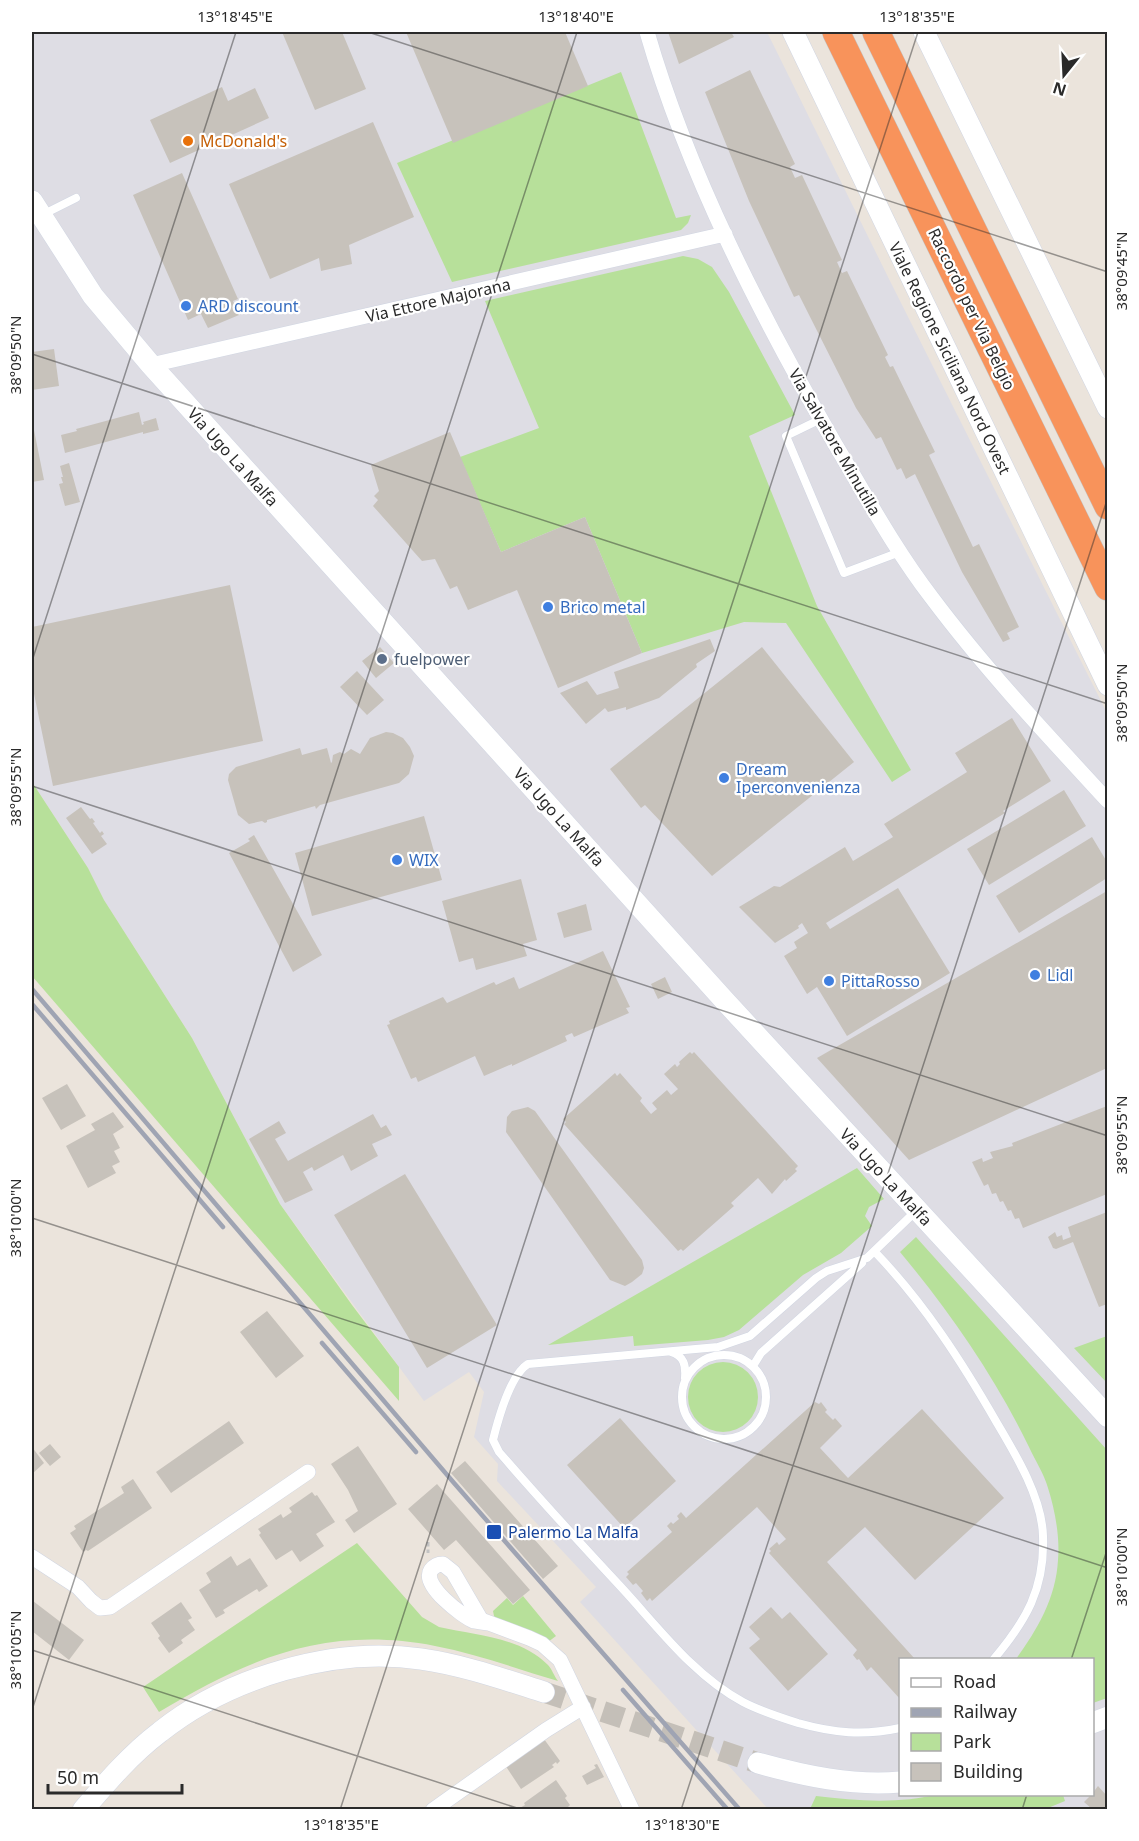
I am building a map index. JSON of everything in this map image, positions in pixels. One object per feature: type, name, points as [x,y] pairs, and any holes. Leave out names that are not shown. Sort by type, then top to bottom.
[{"type":"highway","name":"Raccordo per Via Belgio","points":[[836,32],[1107,587]]},
{"type":"highway","points":[[876,32],[1107,506]]},
{"type":"street","name":"Via Salvatore Minutilla","points":[[647,32],[658,69],[684,137],[725,234],[777,341],[900,552],[930,596],[975,654],[1107,801]]},
{"type":"street","name":"Viale Regione Siciliana Nord Ovest","points":[[793,32],[1107,685]]},
{"type":"street","points":[[924,32],[1107,408]]},
{"type":"street","name":"Via Ugo La Malfa","points":[[36,208],[93,296],[151,365],[708,982],[1107,1418]]},
{"type":"street","name":"Via Ettore Majorana","points":[[151,365],[725,234]]},
{"type":"street","points":[[32,1557],[78,1587],[100,1608],[110,1607],[308,1472]]},
{"type":"street","points":[[488,1623],[529,1638],[552,1653],[564,1667],[632,1809]]},
{"type":"street","points":[[83,1809],[131,1757],[162,1730],[243,1685],[275,1671],[308,1663],[384,1656],[456,1665],[544,1692]]},
{"type":"street","points":[[433,1809],[583,1707]]},
{"type":"street","points":[[758,1763],[817,1778],[860,1783],[899,1782]]},
{"type":"lane","points":[[36,208],[76,198]]},
{"type":"lane","points":[[821,419],[786,436],[844,573],[900,552]]},
{"type":"lane","points":[[753,1366],[766,1348],[875,1252],[917,1210]]},
{"type":"lane","points":[[875,1252],[924,1308],[957,1357],[1013,1451],[1031,1487],[1043,1534],[1040,1579],[1023,1623],[994,1658]]},
{"type":"lane","points":[[867,1258],[827,1271],[750,1336],[718,1347],[528,1364],[522,1367],[515,1378],[495,1434],[495,1446],[523,1480],[680,1650],[722,1689],[742,1702],[769,1714],[816,1728],[862,1733],[899,1728]]},
{"type":"lane","points":[[684,1381],[698,1363],[720,1355],[731,1355],[743,1359],[753,1366],[761,1377],[766,1401],[763,1413],[747,1432],[723,1439],[710,1437],[692,1424],[682,1403],[682,1392],[686,1368],[692,1356],[702,1349]]},
{"type":"lane","points":[[670,1352],[678,1354],[686,1368]]},
{"type":"shaded area","points":[[32,32],[767,32],[1107,713],[1107,1809],[768,1809],[580,1602],[596,1587],[497,1481],[498,1464],[474,1437],[484,1392],[469,1372],[424,1401],[280,1204],[192,1038],[104,900],[88,868],[32,782]]},
{"type":"green space","points":[[621,72],[676,218],[691,215],[688,223],[681,230],[452,282],[397,163]]},
{"type":"green space","points":[[683,256],[698,259],[712,267],[729,292],[795,415],[749,436],[817,606],[911,770],[892,782],[786,623],[744,622],[642,653],[585,517],[501,552],[460,457],[539,428],[485,301]]},
{"type":"green space","points":[[32,782],[88,868],[104,900],[192,1038],[280,1204],[399,1367],[399,1401],[32,976]]},
{"type":"green space","points":[[857,1168],[884,1199],[869,1207],[865,1216],[872,1226],[841,1253],[803,1275],[739,1330],[724,1337],[708,1340],[634,1346],[633,1336],[548,1345]]},
{"type":"green space","points":[[916,1237],[1107,1450],[1107,1698],[1094,1703],[1094,1658],[1017,1658],[1038,1625],[1054,1587],[1058,1533],[1053,1505],[1042,1472],[1002,1395],[954,1322],[900,1252]]},
{"type":"green space","points":[[1108,1336],[1107,1383],[1074,1348]]},
{"type":"green space","points":[[723,1362],[742,1368],[752,1378],[758,1397],[752,1416],[742,1426],[723,1432],[704,1426],[694,1416],[688,1397],[694,1378],[704,1368]]},
{"type":"green space","points":[[357,1543],[422,1617],[439,1627],[497,1639],[524,1648],[548,1665],[558,1681],[451,1649],[396,1641],[359,1640],[324,1643],[257,1662],[225,1676],[159,1712],[143,1687]]},
{"type":"green space","points":[[523,1596],[556,1636],[548,1642],[525,1629],[496,1619],[494,1616],[493,1611],[507,1598],[513,1605]]},
{"type":"green space","points":[[816,1796],[878,1801],[924,1797],[1063,1796],[1065,1801],[1043,1810],[810,1809]]},
{"type":"building","points":[[282,32],[342,32],[366,89],[315,110]]},
{"type":"building","points":[[406,32],[565,32],[588,86],[453,143]]},
{"type":"building","points":[[668,32],[731,32],[734,37],[679,64]]},
{"type":"building","points":[[750,70],[795,164],[790,167],[795,178],[802,175],[842,260],[837,262],[842,273],[847,271],[888,355],[885,357],[890,367],[893,366],[935,452],[929,455],[973,547],[979,544],[1019,627],[1007,633],[1010,639],[1003,642],[962,572],[915,474],[906,479],[901,468],[897,470],[881,437],[876,439],[856,408],[799,295],[794,297],[749,201],[705,92]]},
{"type":"building","name":"McDonald's","points":[[222,87],[228,101],[255,88],[269,118],[170,163],[150,120]]},
{"type":"building","points":[[373,122],[414,217],[349,245],[352,264],[321,271],[319,258],[270,279],[229,184]]},
{"type":"building","points":[[182,173],[238,299],[233,301],[239,315],[208,328],[201,314],[188,320],[133,195]]},
{"type":"building","points":[[54,349],[59,386],[32,390],[32,352]]},
{"type":"building","points":[[139,412],[142,425],[143,422],[156,418],[159,430],[143,434],[143,432],[65,453],[61,435]]},
{"type":"building","points":[[32,420],[44,480],[32,482]]},
{"type":"building","points":[[450,432],[501,552],[585,517],[642,653],[558,688],[517,590],[468,610],[457,586],[450,589],[435,559],[422,561],[373,506],[378,500],[374,496],[379,491],[371,465]]},
{"type":"building","points":[[69,463],[80,502],[65,506],[59,484],[63,483],[60,466]]},
{"type":"building","points":[[230,585],[263,741],[53,786],[32,684],[32,627]]},
{"type":"building","points":[[710,639],[715,651],[696,664],[697,667],[659,698],[626,710],[626,707],[608,712],[605,708],[586,724],[560,693],[587,681],[597,695],[619,688],[614,672]]},
{"type":"building","points":[[380,647],[394,663],[376,678],[362,661]]},
{"type":"building","points":[[762,647],[854,762],[712,876],[645,805],[641,808],[610,769]]},
{"type":"building","points":[[357,671],[384,700],[367,715],[340,687]]},
{"type":"building","points":[[1012,718],[1051,781],[1003,811],[1005,813],[826,923],[830,929],[898,888],[950,973],[847,1036],[817,987],[807,994],[784,956],[797,948],[794,942],[808,933],[802,923],[798,926],[799,928],[775,943],[739,907],[774,886],[780,887],[845,847],[853,861],[893,837],[884,824],[967,772],[955,753]]},
{"type":"building","points":[[386,732],[403,738],[414,756],[409,774],[399,783],[320,805],[316,809],[315,806],[267,820],[265,823],[262,821],[249,824],[238,815],[228,780],[229,774],[236,767],[300,748],[302,755],[327,748],[331,763],[333,755],[340,752],[344,754],[351,749],[360,754],[370,738]]},
{"type":"building","points":[[1064,790],[1086,826],[989,885],[967,849]]},
{"type":"building","points":[[81,807],[95,822],[93,823],[100,833],[102,831],[104,834],[101,836],[107,844],[92,854],[66,818]]},
{"type":"building","points":[[424,816],[442,880],[312,916],[295,853]]},
{"type":"building","points":[[254,835],[322,955],[293,972],[229,853],[250,841],[248,839]]},
{"type":"building","points":[[1092,837],[1107,862],[1107,878],[1019,933],[996,896]]},
{"type":"building","points":[[521,879],[537,940],[523,944],[527,956],[476,970],[473,958],[459,962],[442,901]]},
{"type":"building","name":"Lidl","points":[[1107,891],[1107,1068],[909,1160],[817,1058]]},
{"type":"building","points":[[586,904],[592,930],[564,938],[557,913]]},
{"type":"building","points":[[603,951],[630,1007],[626,1008],[629,1013],[574,1037],[572,1033],[565,1036],[567,1041],[484,1076],[475,1056],[418,1082],[416,1077],[411,1079],[387,1025],[390,1024],[389,1021],[443,997],[447,1003],[494,982],[496,985],[514,977],[519,989]]},
{"type":"building","points":[[665,977],[672,992],[658,999],[651,984]]},
{"type":"building","points":[[690,1052],[692,1054],[694,1052],[798,1166],[795,1169],[797,1171],[786,1181],[785,1179],[772,1194],[758,1178],[731,1203],[734,1206],[683,1251],[681,1249],[678,1251],[564,1124],[566,1122],[563,1119],[615,1073],[617,1076],[620,1073],[642,1098],[640,1101],[651,1114],[657,1109],[652,1103],[667,1090],[671,1095],[678,1089],[664,1074],[675,1064],[677,1067]]},
{"type":"building","points":[[67,1084],[86,1116],[61,1130],[42,1098]]},
{"type":"building","points":[[1107,1106],[1107,1194],[1023,1228],[1019,1218],[1015,1219],[1011,1210],[1008,1211],[1003,1201],[1000,1202],[996,1193],[992,1194],[988,1184],[984,1186],[972,1162],[982,1158],[983,1162],[993,1158],[990,1152],[1013,1146],[1012,1143]]},
{"type":"building","points":[[528,1107],[535,1111],[642,1260],[644,1268],[642,1274],[625,1286],[610,1280],[506,1132],[507,1117],[512,1111]]},
{"type":"building","points":[[113,1112],[124,1127],[113,1134],[120,1148],[114,1151],[120,1162],[112,1166],[116,1173],[88,1188],[66,1146],[95,1130],[91,1124]]},
{"type":"building","points":[[373,1114],[381,1128],[386,1125],[392,1135],[372,1144],[378,1156],[351,1171],[343,1155],[314,1171],[312,1167],[303,1172],[313,1190],[285,1203],[249,1139],[279,1121],[286,1133],[275,1139],[288,1161]]},
{"type":"building","points":[[405,1174],[497,1325],[427,1368],[334,1215]]},
{"type":"building","points":[[1107,1212],[1107,1304],[1099,1307],[1073,1242],[1056,1249],[1053,1248],[1048,1237],[1055,1232],[1057,1237],[1062,1235],[1063,1240],[1071,1237],[1068,1227]]},
{"type":"building","points":[[267,1311],[304,1356],[276,1378],[240,1332]]},
{"type":"building","points":[[815,1402],[819,1404],[821,1402],[827,1410],[825,1412],[842,1426],[820,1448],[848,1478],[922,1409],[1004,1498],[915,1580],[865,1527],[827,1562],[914,1658],[899,1658],[899,1698],[871,1667],[867,1671],[859,1659],[857,1660],[853,1655],[857,1650],[769,1553],[771,1551],[769,1549],[777,1542],[779,1545],[786,1539],[757,1507],[652,1601],[650,1598],[647,1601],[641,1593],[643,1591],[636,1583],[633,1585],[626,1577],[629,1574],[627,1572],[672,1532],[667,1526],[679,1519],[677,1516],[681,1512],[686,1518]]},
{"type":"building","points":[[620,1418],[676,1481],[624,1528],[567,1465]]},
{"type":"building","points":[[229,1421],[244,1443],[171,1493],[156,1472]]},
{"type":"building","points":[[50,1444],[61,1457],[50,1466],[39,1453]]},
{"type":"building","points":[[358,1446],[397,1504],[354,1533],[345,1520],[358,1511],[331,1464]]},
{"type":"building","points":[[32,1447],[44,1463],[32,1474]]},
{"type":"building","points":[[465,1461],[558,1566],[543,1579],[451,1473]]},
{"type":"building","points":[[133,1479],[152,1508],[88,1551],[83,1552],[70,1533],[76,1529],[74,1526],[124,1493],[121,1487]]},
{"type":"building","points":[[437,1484],[530,1590],[513,1604],[456,1540],[444,1550],[408,1509]]},
{"type":"building","points":[[312,1492],[315,1496],[317,1495],[335,1522],[316,1534],[324,1546],[300,1562],[292,1550],[276,1560],[259,1535],[261,1533],[258,1529],[281,1514],[283,1518],[292,1512],[289,1508]]},
{"type":"building","points":[[231,1556],[237,1566],[250,1558],[268,1586],[259,1592],[257,1589],[223,1610],[225,1613],[216,1618],[199,1590],[211,1582],[206,1573]]},
{"type":"building","points":[[33,1601],[84,1640],[69,1660],[32,1631]]},
{"type":"building","points":[[181,1602],[192,1618],[188,1620],[195,1630],[169,1653],[151,1623]]},
{"type":"building","points":[[771,1607],[782,1619],[790,1612],[828,1654],[788,1691],[749,1648],[760,1639],[749,1627]]},
{"type":"building","points":[[544,1739],[560,1761],[521,1789],[505,1765]]},
{"type":"building","points":[[597,1764],[604,1777],[587,1785],[582,1776],[596,1768],[594,1765]]},
{"type":"building","points":[[556,1780],[567,1796],[565,1798],[570,1805],[566,1809],[518,1809],[525,1805],[524,1803]]},
{"type":"building","points":[[1098,1786],[1107,1796],[1107,1809],[1092,1809],[1084,1802],[1090,1796],[1094,1796]]},
{"type":"tunnel","points":[[544,1692],[758,1763]]},
{"type":"railway","points":[[32,989],[454,1483],[740,1810]]},
{"type":"railway","points":[[32,1004],[223,1227]]},
{"type":"railway","points":[[322,1343],[416,1452]]},
{"type":"railway","points":[[623,1690],[728,1810]]},
{"type":"place","name":"McDonald's","points":[[188,141]]},
{"type":"place","name":"ARD discount","points":[[186,306]]},
{"type":"place","name":"Brico metal","points":[[548,607]]},
{"type":"place","name":"fuelpower","points":[[382,659]]},
{"type":"place","name":"Dream Iperconvenienza","points":[[724,778]]},
{"type":"place","name":"WIX","points":[[397,860]]},
{"type":"place","name":"Lidl","points":[[1035,975]]},
{"type":"place","name":"PittaRosso","points":[[829,981]]},
{"type":"place","name":"Palermo La Malfa","points":[[494,1532]]}]
